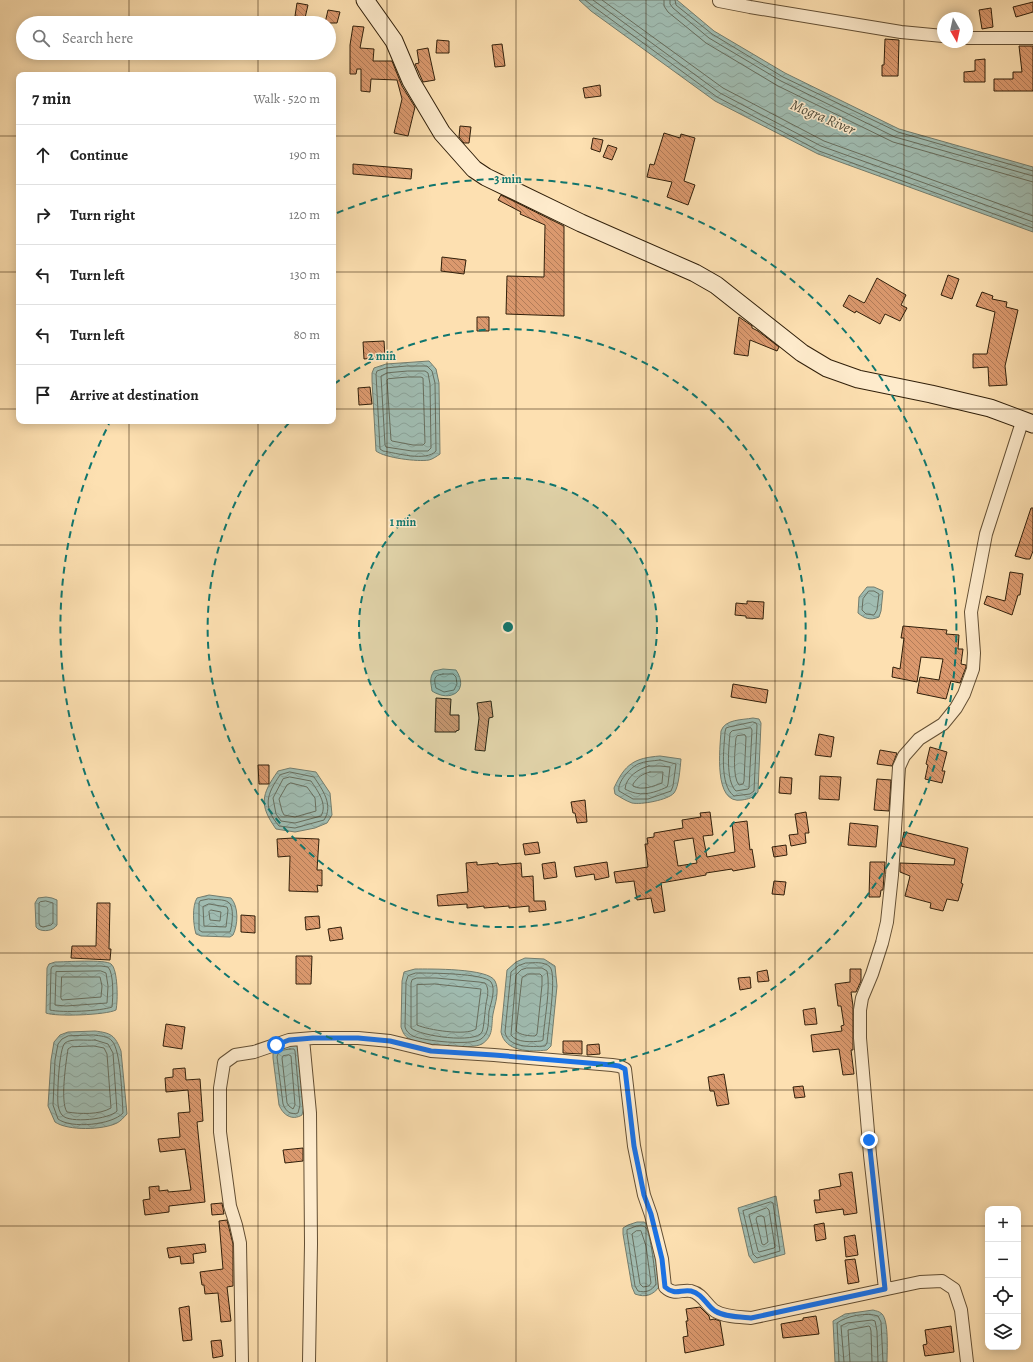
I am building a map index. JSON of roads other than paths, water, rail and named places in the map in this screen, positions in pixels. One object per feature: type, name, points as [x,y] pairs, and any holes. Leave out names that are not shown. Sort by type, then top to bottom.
[{"type":"street","points":[[365,0],[394,41],[411,81],[442,133],[474,169],[486,177],[581,223],[696,273],[716,285],[802,353],[827,368],[858,379],[990,408],[1028,422],[986,534],[971,612],[974,653],[973,670],[964,694],[956,708],[943,724],[919,739],[904,756],[899,767],[887,922],[872,974],[862,998],[860,1010],[860,1038],[870,1155],[885,1289]]},
{"type":"street","points":[[719,1],[901,32],[937,35]]},
{"type":"street","points":[[973,38],[1033,38]]},
{"type":"street","points":[[242,1362],[240,1243],[230,1206],[220,1132],[220,1088],[224,1063],[235,1055],[254,1052],[289,1040],[358,1038],[380,1039],[431,1051],[619,1066],[625,1069],[634,1146],[642,1187],[651,1214],[662,1259],[665,1287],[668,1290],[678,1292],[690,1291],[702,1297],[719,1313],[751,1318],[920,1282],[942,1282],[954,1289],[960,1310],[967,1362]]},
{"type":"street","points":[[302,1039],[310,1113],[310,1362]]},
{"type":"water","name":"Mogra River","points":[[579,0],[677,0],[714,31],[785,73],[899,129],[1033,167],[1033,232],[818,154],[715,101],[591,11]]},
{"type":"water","points":[[429,361],[436,369],[439,383],[440,454],[429,460],[417,460],[387,456],[376,451],[372,381],[372,373],[374,368],[386,364]]},
{"type":"water","points":[[867,587],[874,587],[883,591],[879,617],[873,619],[867,618],[858,613],[859,597]]},
{"type":"water","points":[[443,669],[456,670],[460,677],[461,684],[456,693],[445,696],[432,691],[432,674],[434,671]]},
{"type":"water","points":[[753,718],[759,719],[761,723],[758,792],[755,796],[749,799],[733,799],[726,794],[722,785],[720,774],[721,731],[726,724],[730,722]]},
{"type":"water","points":[[660,756],[681,759],[676,790],[671,796],[648,803],[632,803],[615,794],[614,788],[618,780],[622,773],[631,764],[643,758]]},
{"type":"water","points":[[290,768],[316,772],[330,793],[332,815],[327,823],[315,828],[295,832],[276,829],[267,813],[264,800],[265,794],[272,779],[278,771]]},
{"type":"water","points":[[209,895],[231,898],[234,902],[237,921],[233,935],[230,937],[201,936],[196,934],[194,925],[195,901],[197,898]]},
{"type":"water","points":[[46,897],[57,900],[57,925],[53,929],[46,931],[40,930],[36,927],[35,903],[38,898]]},
{"type":"water","points":[[525,958],[544,959],[555,966],[557,986],[551,1046],[547,1050],[533,1051],[513,1047],[507,1044],[503,1039],[501,1032],[507,970],[516,962]]},
{"type":"water","points":[[93,961],[107,962],[111,964],[116,978],[116,1010],[111,1012],[81,1015],[46,1013],[47,968],[49,964],[55,962]]},
{"type":"water","points":[[415,969],[471,971],[490,977],[495,981],[497,997],[490,1034],[486,1041],[476,1046],[458,1047],[425,1043],[405,1036],[401,1027],[402,981],[404,972]]},
{"type":"water","points":[[95,1031],[112,1036],[117,1041],[121,1051],[127,1114],[117,1123],[103,1127],[77,1128],[61,1125],[55,1122],[48,1106],[51,1060],[54,1042],[60,1035],[68,1032]]},
{"type":"water","points":[[289,1045],[299,1047],[304,1106],[302,1115],[298,1117],[288,1116],[283,1112],[279,1105],[273,1058],[273,1052],[278,1048]]},
{"type":"water","points":[[776,1196],[785,1254],[754,1263],[749,1256],[738,1208]]},
{"type":"water","points":[[637,1222],[644,1222],[650,1226],[655,1244],[660,1286],[655,1292],[646,1296],[635,1294],[632,1287],[623,1234],[623,1228]]},
{"type":"water","points":[[873,1310],[882,1314],[886,1323],[887,1362],[835,1362],[833,1321],[845,1314]]}]
